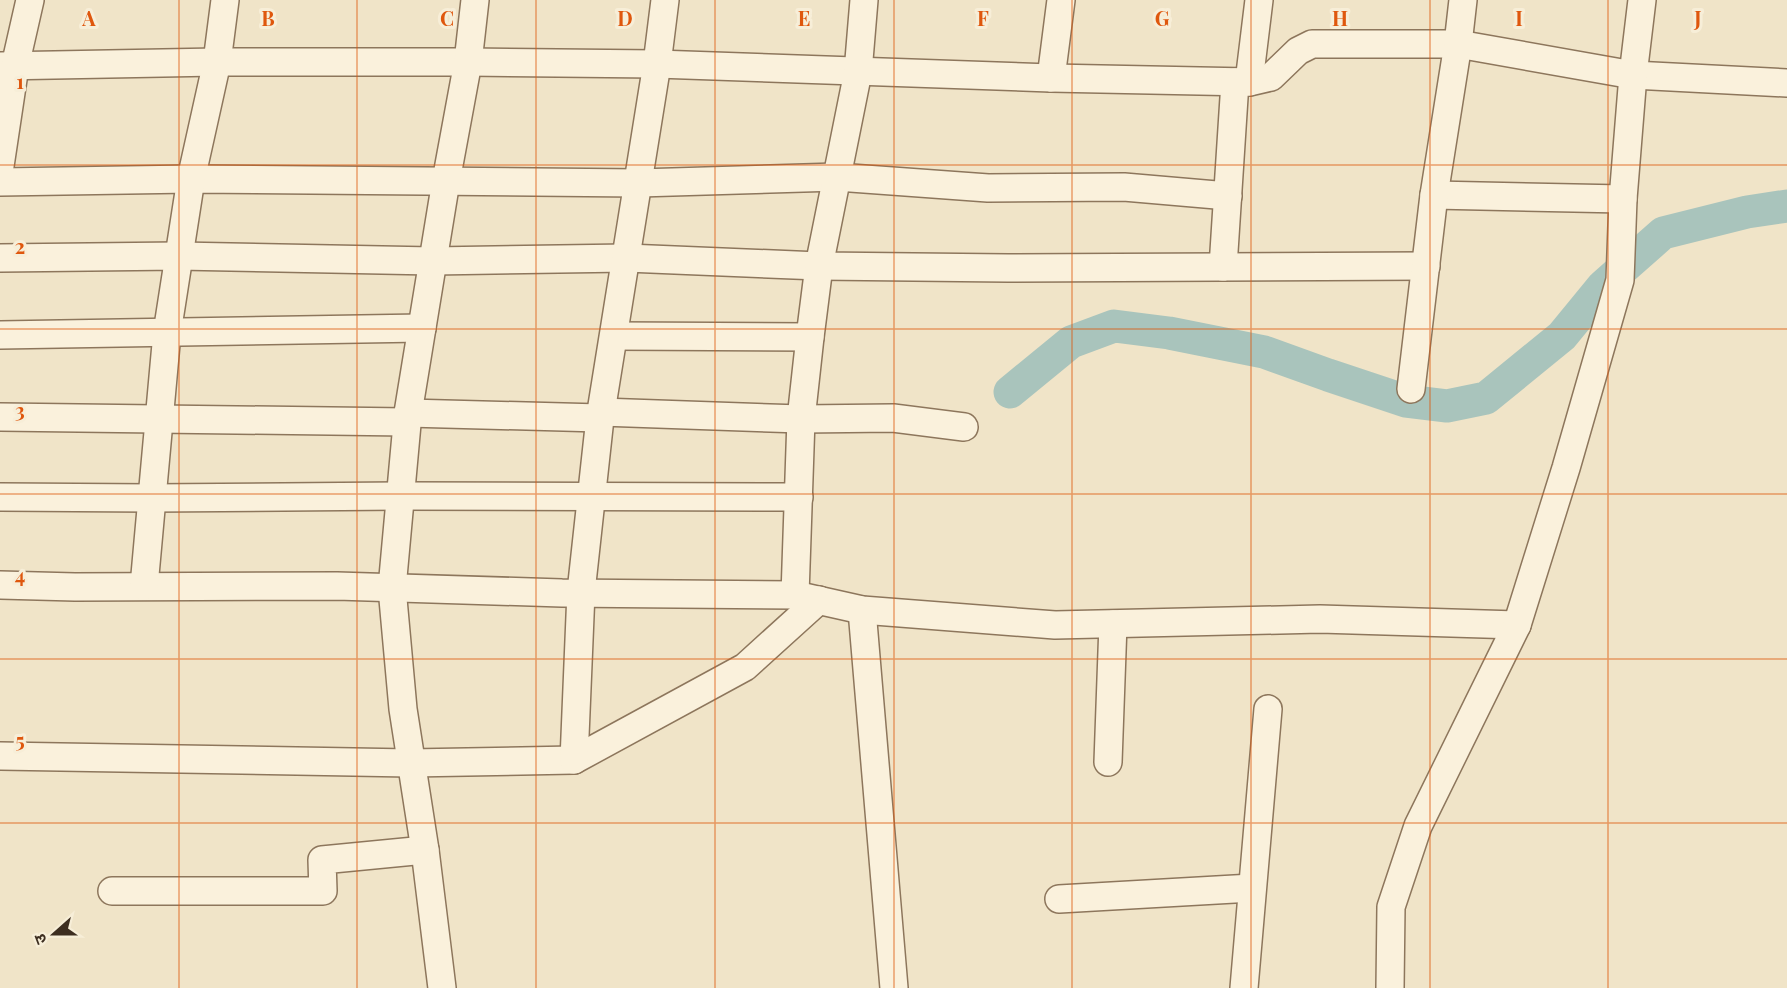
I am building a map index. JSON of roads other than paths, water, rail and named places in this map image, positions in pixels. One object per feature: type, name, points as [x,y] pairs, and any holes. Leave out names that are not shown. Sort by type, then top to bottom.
[{"type":"street","points":[[0,166],[8,66],[30,0]]},
{"type":"street","points":[[144,586],[167,333],[191,179],[217,62],[225,0]]},
{"type":"street","points":[[442,988],[425,850],[403,709],[392,588],[407,417],[468,62],[475,0]]},
{"type":"street","points":[[574,760],[581,592],[591,496],[601,415],[639,183],[665,0]]},
{"type":"street","points":[[0,756],[410,763],[574,760],[745,667],[807,597],[799,497],[801,419],[819,266],[858,72],[864,0]]},
{"type":"street","points":[[1051,78],[1061,0]]},
{"type":"street","points":[[1223,267],[1228,196],[1242,82],[1259,0]]},
{"type":"street","points":[[1411,389],[1434,195],[1463,0]]},
{"type":"street","points":[[1390,988],[1391,907],[1418,826],[1517,625],[1566,468],[1620,271],[1633,75],[1642,0]]},
{"type":"street","points":[[8,66],[217,62],[657,64],[1051,78],[1242,82],[1272,77],[1298,51],[1312,44],[1458,44],[1633,75],[1787,83]]},
{"type":"street","points":[[0,182],[191,179],[639,183],[837,177],[988,188],[1124,187],[1228,196]]},
{"type":"street","points":[[1434,195],[1623,199]]},
{"type":"street","points":[[0,258],[179,256],[433,261],[627,258],[819,266],[996,268],[1426,266]]},
{"type":"street","points":[[0,335],[422,328]]},
{"type":"street","points":[[614,336],[810,337]]},
{"type":"street","points":[[0,417],[159,419],[601,415],[801,419],[893,418],[964,427]]},
{"type":"street","points":[[0,497],[799,497]]},
{"type":"street","points":[[0,585],[337,586],[807,597],[862,610],[1055,625],[1320,620],[1517,625]]},
{"type":"street","points":[[862,610],[894,988]]},
{"type":"street","points":[[1108,762],[1113,624]]},
{"type":"street","points":[[1244,988],[1268,709]]},
{"type":"street","points":[[112,891],[323,891],[322,860],[425,850]]},
{"type":"street","points":[[1059,899],[1252,888]]},
{"type":"waterway","points":[[1010,392],[1071,342],[1114,326],[1169,333],[1264,352],[1406,401],[1447,406],[1486,398],[1562,336],[1603,286],[1663,233],[1747,212],[1787,206]]}]
